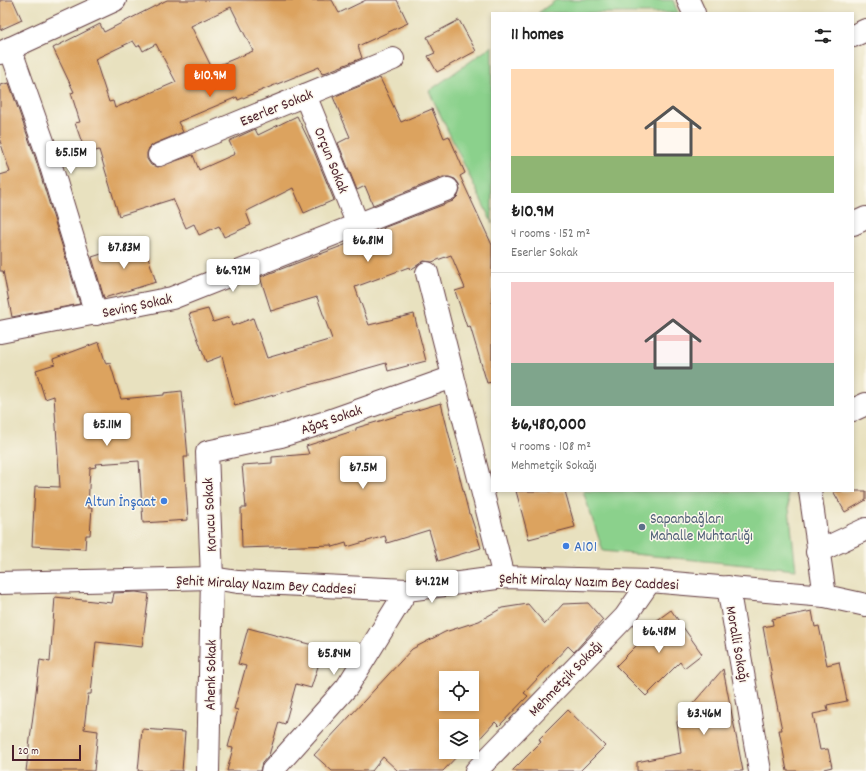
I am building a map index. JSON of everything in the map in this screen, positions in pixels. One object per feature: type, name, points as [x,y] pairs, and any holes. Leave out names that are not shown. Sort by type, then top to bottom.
[{"type":"street","points":[[96,314],[47,154],[5,51],[114,0]]},
{"type":"street","points":[[688,0],[694,12]]},
{"type":"street","points":[[854,36],[866,30]]},
{"type":"street","name":"Eserler Sokak","points":[[159,155],[393,59]]},
{"type":"street","name":"Orçun Sokak","points":[[305,95],[358,225]]},
{"type":"street","name":"Sevinç Sokak","points":[[0,332],[172,298],[448,189]]},
{"type":"street","points":[[854,224],[866,218]]},
{"type":"street","points":[[427,273],[504,577]]},
{"type":"street","name":"Ağaç Sokak","points":[[207,452],[281,436],[323,423],[453,377]]},
{"type":"street","points":[[854,410],[866,404]]},
{"type":"street","name":"Korucu Sokak","points":[[207,452],[212,578]]},
{"type":"street","points":[[810,492],[817,552],[825,596]]},
{"type":"street","points":[[817,552],[866,529]]},
{"type":"street","name":"Şehit Miralay Nazım Bey Caddesi","points":[[0,582],[212,578],[238,582],[407,590],[504,577],[650,581],[728,587],[825,596],[866,605]]},
{"type":"street","name":"Ahenk Sokak","points":[[208,771],[212,578]]},
{"type":"street","name":"Mehmetçik Sokağı","points":[[476,771],[625,617],[650,581]]},
{"type":"street","name":"Moralli Sokağı","points":[[728,587],[760,771]]},
{"type":"street","points":[[272,771],[347,687],[407,590]]},
{"type":"green space","points":[[556,0],[673,0],[678,12],[539,12]]},
{"type":"green space","points":[[491,47],[491,221],[429,91]]},
{"type":"green space","points":[[583,492],[787,492],[796,570],[603,551]]},
{"type":"building","points":[[0,0],[13,0],[22,20],[0,30]]},
{"type":"building","points":[[167,0],[332,0],[339,13],[366,0],[397,0],[408,23],[358,46],[362,58],[322,74],[319,67],[238,100],[237,97],[178,122],[183,132],[154,144],[149,148],[147,159],[151,165],[158,167],[193,155],[199,170],[235,154],[229,141],[255,129],[258,135],[297,116],[314,151],[334,200],[304,213],[293,188],[246,212],[251,225],[224,237],[219,226],[199,235],[194,224],[186,228],[173,199],[119,216],[99,150],[86,154],[75,123],[80,122],[71,93],[74,92],[53,48],[100,24],[104,32]],"holes":[[[231,7],[253,51],[212,68],[191,26]],[[133,41],[137,47],[140,45],[143,51],[156,44],[176,82],[115,108],[113,101],[109,102],[95,59]]]},
{"type":"building","points":[[459,20],[476,51],[437,72],[428,56],[435,53],[427,37]]},
{"type":"building","points":[[380,78],[401,122],[432,109],[444,138],[449,136],[465,173],[460,176],[491,243],[491,382],[487,383],[470,326],[467,327],[455,291],[465,288],[451,255],[432,262],[424,261],[410,270],[409,267],[355,287],[369,325],[414,314],[426,361],[388,371],[386,363],[235,406],[222,356],[206,362],[189,314],[208,309],[213,322],[229,317],[232,326],[253,318],[267,358],[332,339],[317,297],[271,311],[260,277],[384,230],[383,228],[453,201],[458,196],[460,190],[459,184],[455,179],[443,177],[373,205],[365,186],[357,190],[338,143],[350,137],[333,97]]},
{"type":"building","points":[[9,83],[35,157],[80,304],[12,317],[3,271],[0,271],[0,175],[10,172],[0,141],[0,85]]},
{"type":"building","points":[[143,241],[156,282],[104,298],[92,257]]},
{"type":"building","points":[[99,342],[106,364],[110,363],[121,399],[164,395],[164,393],[182,391],[188,457],[184,457],[188,520],[143,523],[139,461],[95,464],[96,467],[90,468],[88,508],[92,508],[90,535],[86,535],[85,549],[32,546],[35,486],[60,487],[54,396],[45,399],[36,370],[55,364],[53,359]]},
{"type":"building","points":[[441,403],[469,514],[481,548],[438,561],[429,530],[387,543],[385,536],[347,547],[346,543],[333,547],[332,545],[242,548],[241,508],[246,508],[242,465],[272,463],[272,457],[309,454],[306,446],[356,430],[356,428]]},
{"type":"building","points":[[866,491],[866,500],[845,512],[834,492]]},
{"type":"building","points":[[516,492],[565,492],[575,527],[529,539]]},
{"type":"building","points":[[136,592],[149,594],[142,647],[96,642],[91,694],[88,694],[84,729],[98,731],[94,771],[26,771],[40,660],[50,662],[55,597],[112,603],[114,593]]},
{"type":"building","points":[[588,603],[603,620],[574,652],[568,646],[524,693],[528,696],[499,726],[495,722],[479,739],[479,719],[439,719],[439,759],[454,759],[443,771],[398,771],[383,757],[372,771],[332,771],[314,755],[412,649],[445,632],[479,621],[502,608],[528,604],[545,624],[563,604]]},
{"type":"building","points":[[671,610],[702,654],[684,668],[680,662],[646,696],[616,666],[654,628],[652,624]]},
{"type":"building","points":[[812,611],[815,627],[819,626],[827,665],[839,662],[847,701],[827,705],[828,711],[813,714],[820,750],[828,749],[832,767],[824,769],[824,771],[787,771],[779,730],[782,730],[763,627],[773,625],[772,619]]},
{"type":"building","points":[[248,628],[324,648],[311,688],[296,684],[285,724],[279,722],[269,755],[262,763],[260,771],[227,771],[233,748],[228,747],[238,710],[234,709],[246,666],[238,664]]},
{"type":"building","points":[[723,669],[743,771],[637,771],[637,762],[681,753],[677,722]]},
{"type":"building","points":[[568,710],[605,746],[580,771],[512,771],[541,742],[539,739]]},
{"type":"building","points":[[142,729],[185,732],[182,771],[138,771]]},
{"type":"place","name":"Altun İnşaat","points":[[164,501]]},
{"type":"place","name":"Sapanbağları Mahalle Muhtarlığı","points":[[642,527]]},
{"type":"place","name":"A101","points":[[566,546]]}]
